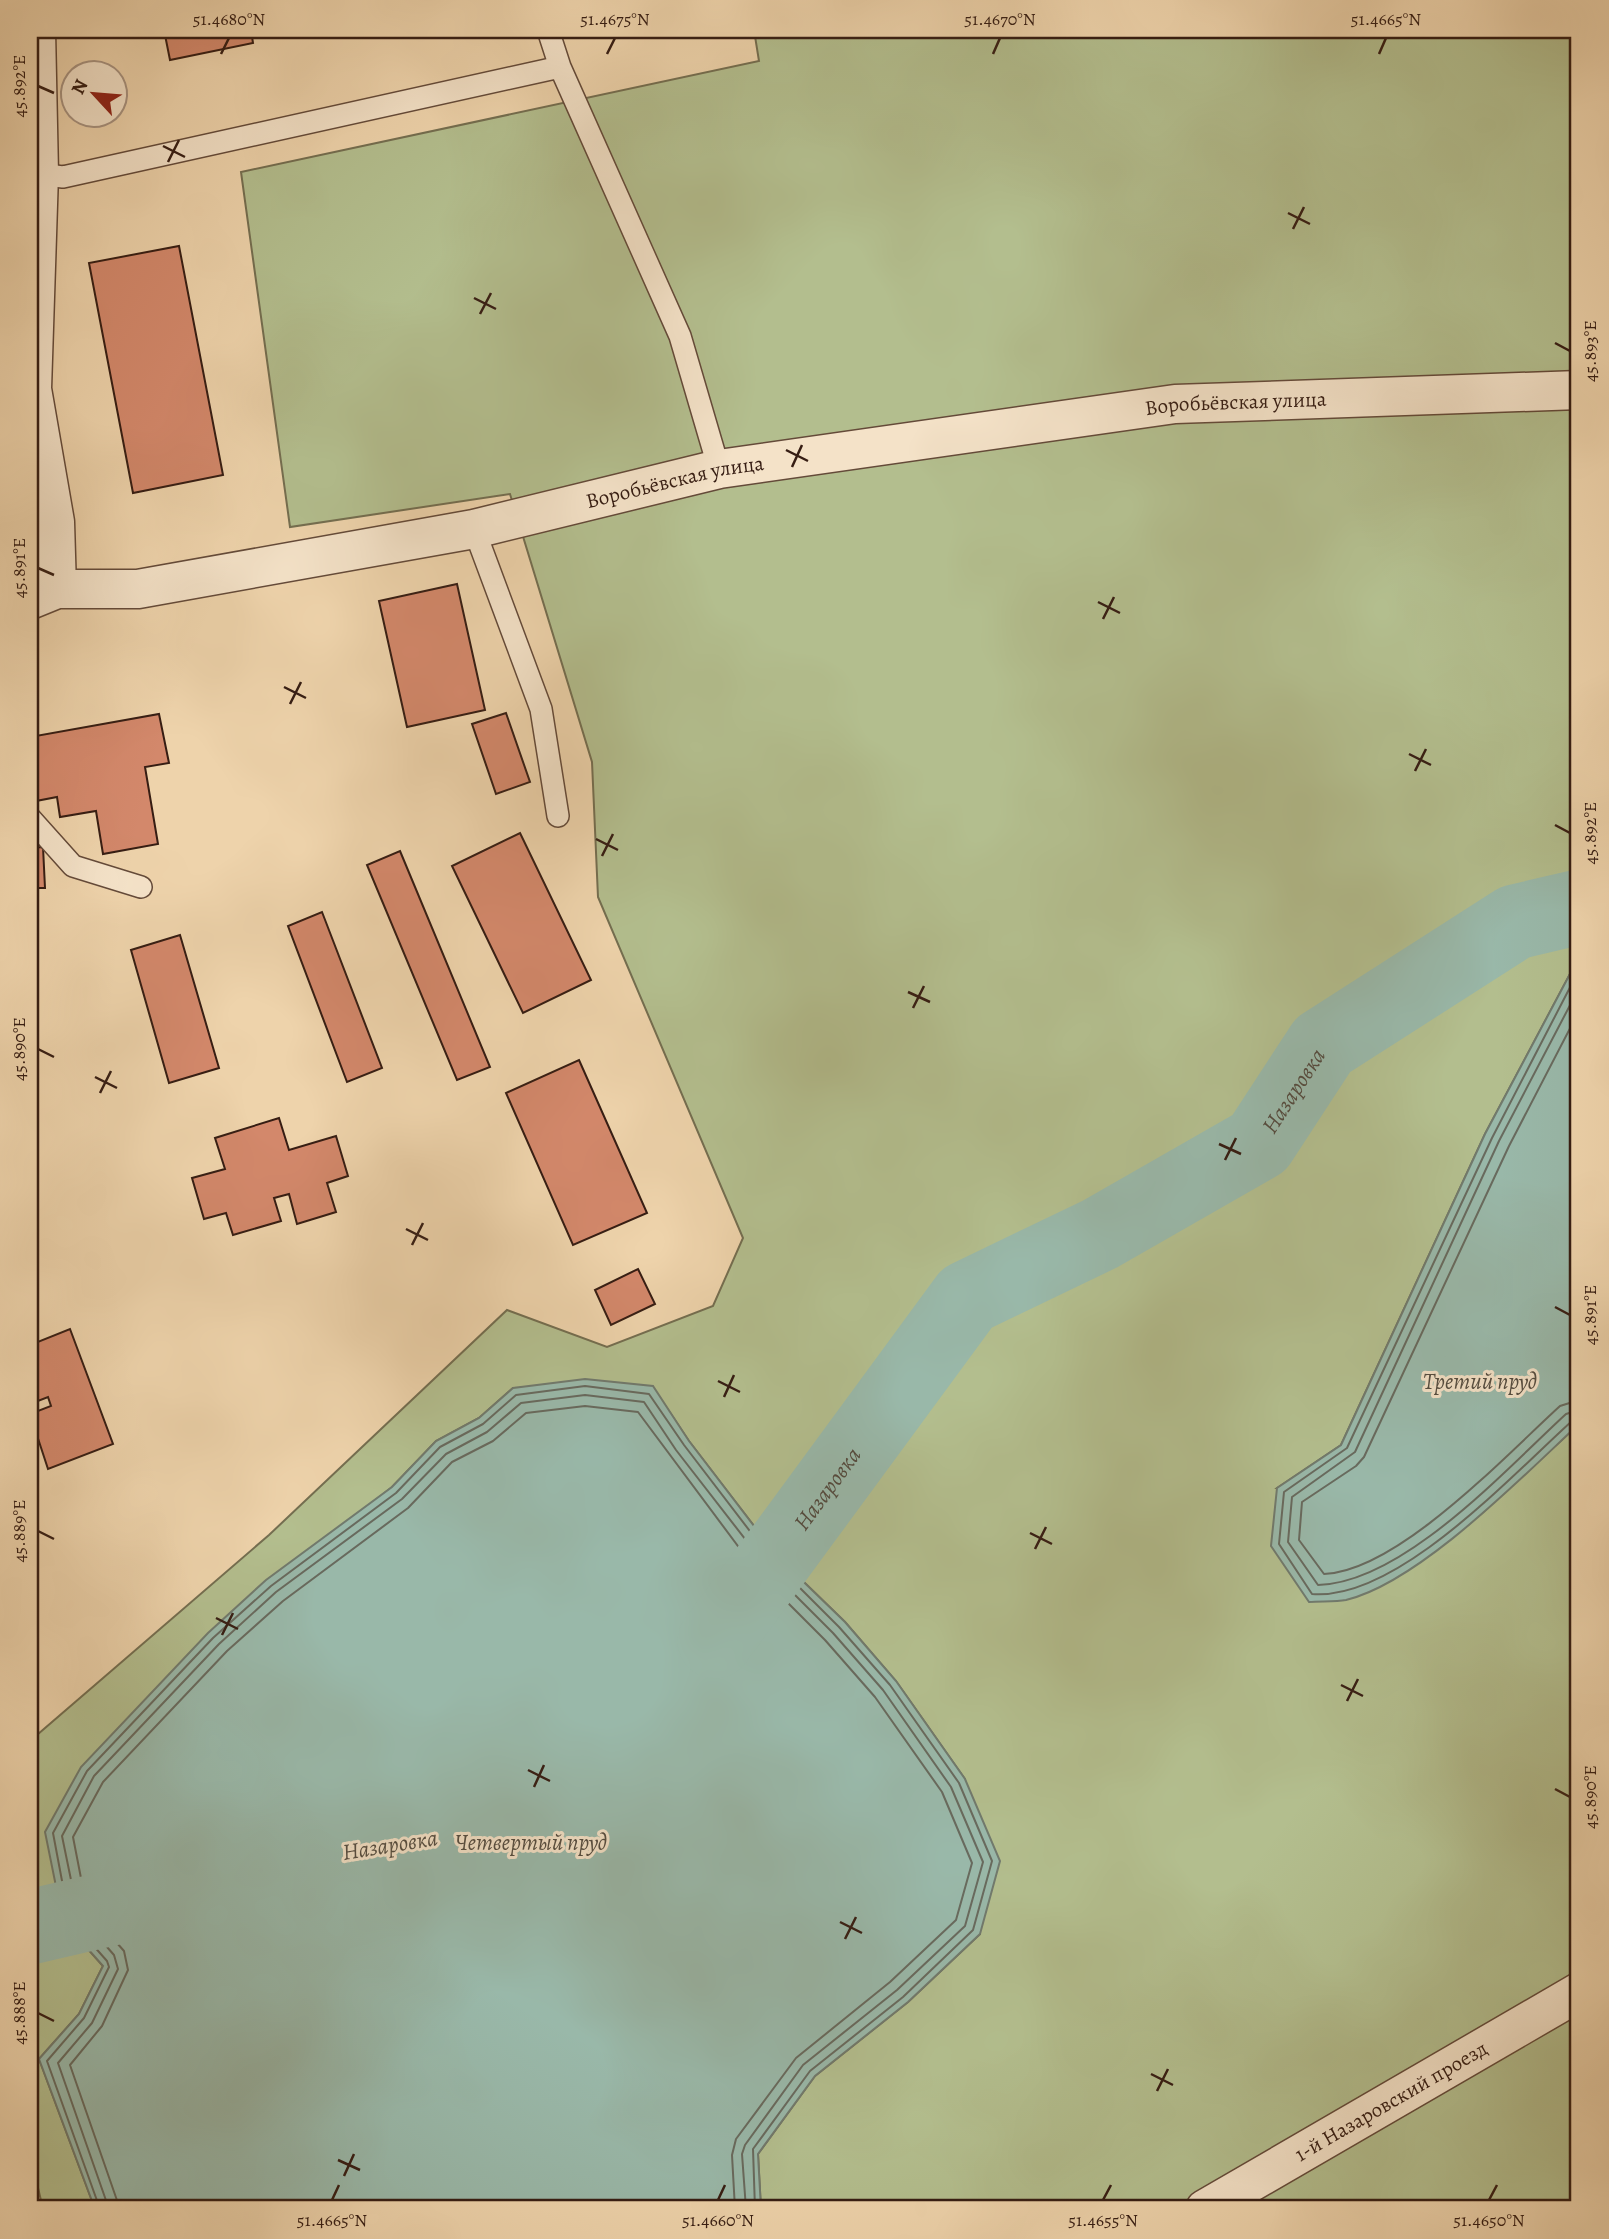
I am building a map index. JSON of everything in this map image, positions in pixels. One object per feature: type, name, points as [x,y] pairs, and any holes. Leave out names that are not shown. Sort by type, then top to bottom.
[{"type":"street","points":[[36,30],[39,174],[32,389],[55,522],[43,594]]},
{"type":"street","name":"Воробьёвская улица","points":[[43,594],[138,589],[474,528],[719,469],[1175,404],[1579,390]]},
{"type":"street","name":"1-й Назаровский проезд","points":[[1205,2209],[1579,1992]]},
{"type":"lane","points":[[548,30],[560,67],[680,336],[719,469]]},
{"type":"lane","points":[[39,174],[63,177],[560,67]]},
{"type":"lane","points":[[474,528],[541,709],[558,816]]},
{"type":"lane","points":[[30,818],[73,866],[141,887]]},
{"type":"green space","points":[[754,30],[1579,30],[1579,957],[1485,1134],[1341,1445],[1277,1488],[1480,1515],[1579,1424],[1579,2209],[761,2209],[758,2154],[815,2076],[908,2002],[980,1934],[965,1779],[896,1681],[845,1622],[777,1556],[689,1441],[652,1386],[513,1388],[479,1418],[436,1441],[392,1487],[338,1530],[63,1921],[103,1966],[79,2014],[39,2059],[95,2209],[43,2209],[30,2154],[30,1741],[269,1535],[507,1310],[607,1347],[713,1306],[743,1238],[598,897],[592,762],[510,494],[290,527],[241,172],[759,61]]},
{"type":"water","name":"Третий пруд","points":[[1579,957],[1579,1424],[1469,1525],[1406,1572],[1375,1589],[1346,1600],[1309,1602],[1271,1546],[1277,1488],[1341,1445],[1485,1134]]},
{"type":"water","name":"Четвертый пруд","points":[[585,1379],[653,1386],[689,1441],[777,1556],[845,1622],[896,1681],[965,1779],[1000,1861],[980,1934],[908,2002],[815,2076],[758,2154],[761,2209],[95,2209],[39,2059],[79,2014],[103,1966],[63,1921],[45,1832],[81,1767],[208,1633],[266,1580],[392,1487],[436,1441],[479,1418],[513,1388]]},
{"type":"building","points":[[164,30],[251,30],[253,43],[170,60]]},
{"type":"building","points":[[179,246],[223,475],[133,493],[89,263]]},
{"type":"building","points":[[457,584],[485,710],[407,727],[379,601]]},
{"type":"building","points":[[506,713],[530,782],[496,794],[472,724]]},
{"type":"building","points":[[159,714],[169,763],[145,767],[158,844],[103,854],[96,811],[60,817],[57,797],[36,801],[30,767],[30,737]]},
{"type":"building","points":[[520,833],[591,980],[523,1013],[452,866]]},
{"type":"building","points":[[43,847],[45,888],[30,888],[30,848]]},
{"type":"building","points":[[400,851],[490,1067],[457,1080],[367,865]]},
{"type":"building","points":[[322,912],[382,1068],[347,1082],[288,926]]},
{"type":"building","points":[[180,935],[219,1068],[169,1083],[131,950]]},
{"type":"building","points":[[579,1060],[647,1213],[573,1245],[506,1093]]},
{"type":"building","points":[[279,1118],[289,1150],[336,1136],[348,1176],[327,1183],[336,1212],[297,1224],[289,1194],[274,1198],[281,1221],[233,1235],[226,1213],[204,1219],[192,1178],[225,1169],[215,1138]]},
{"type":"building","points":[[638,1269],[655,1304],[611,1325],[595,1290]]},
{"type":"building","points":[[70,1329],[113,1444],[48,1469],[30,1414],[51,1406],[48,1397],[30,1404],[30,1360],[33,1358],[30,1345]]},
{"type":"waterway","name":"Назаровка","points":[[715,1641],[967,1298],[1100,1234],[1259,1143],[1323,1045],[1515,922],[1579,907]]},
{"type":"waterway","name":"Назаровка","points":[[30,1927],[163,1896]]}]
